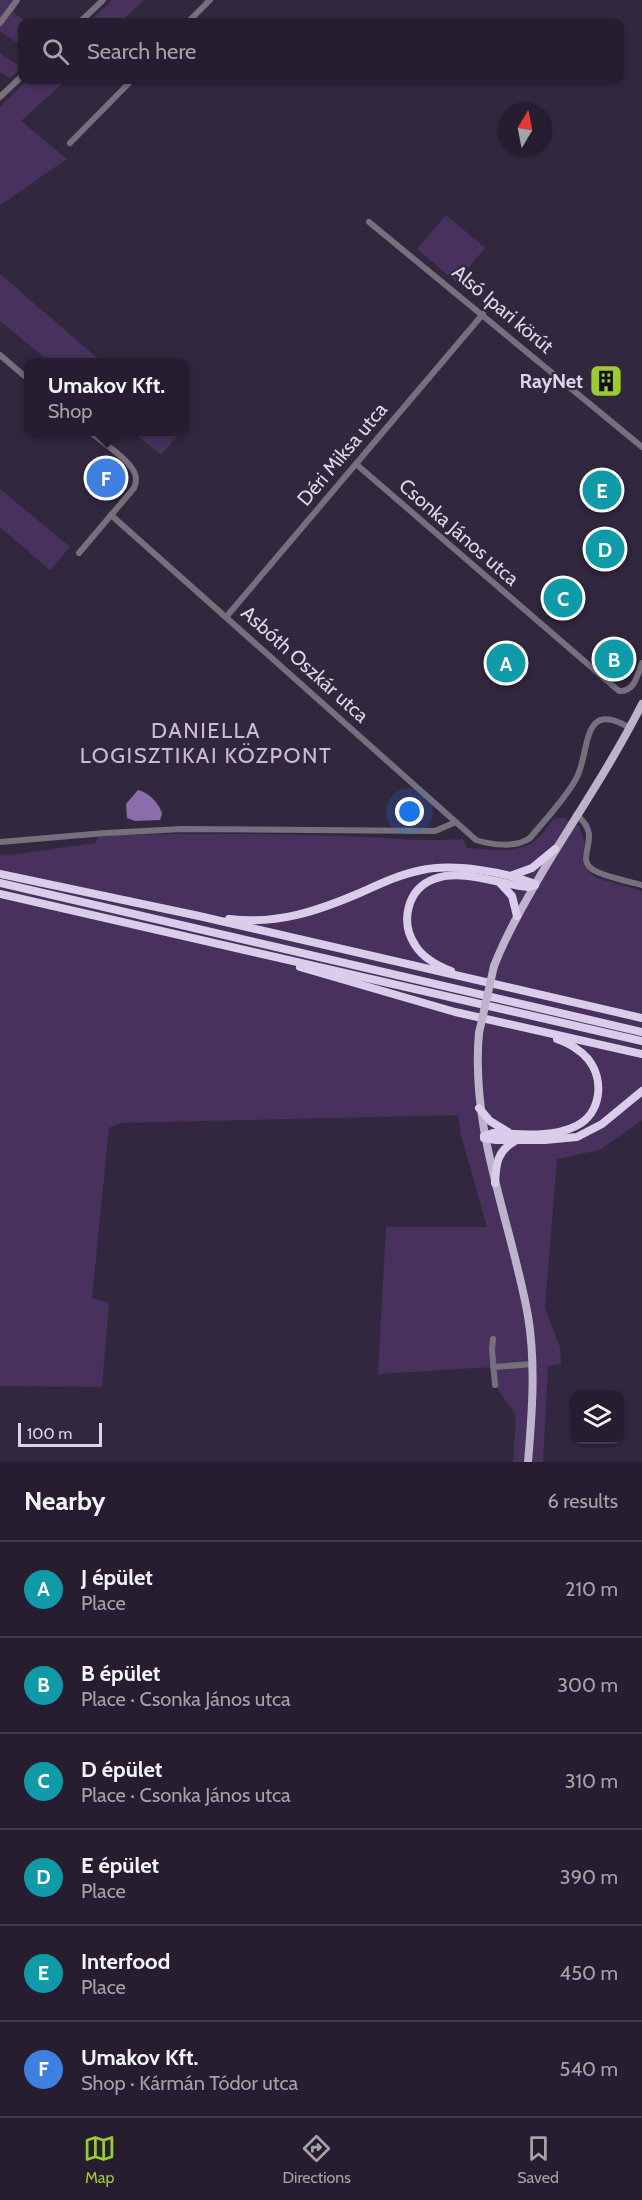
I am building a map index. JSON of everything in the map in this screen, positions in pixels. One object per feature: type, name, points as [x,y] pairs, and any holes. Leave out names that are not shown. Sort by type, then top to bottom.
[{"type":"highway","points":[[199,916],[256,921],[294,917],[326,907],[395,878],[430,868],[457,868],[503,880],[532,868],[555,849]]},
{"type":"highway","points":[[0,874],[199,916],[642,1018]]},
{"type":"highway","points":[[472,979],[435,963],[419,950],[408,931],[406,922],[409,904],[415,894],[429,882],[447,876],[535,884]]},
{"type":"highway","points":[[503,880],[512,896],[517,916]]},
{"type":"highway","points":[[0,883],[642,1032]]},
{"type":"highway","points":[[0,894],[642,1041]]},
{"type":"highway","points":[[278,958],[307,970],[396,997],[642,1054]]},
{"type":"highway","points":[[484,1137],[493,1133],[560,1132],[575,1127],[583,1122],[593,1110],[599,1094],[596,1074],[586,1057],[566,1042],[523,1027]]},
{"type":"highway","points":[[484,1137],[496,1140],[567,1139],[602,1124],[642,1091]]},
{"type":"highway","points":[[480,1108],[489,1121],[511,1133]]},
{"type":"highway","points":[[495,1183],[499,1156],[511,1144],[522,1140]]},
{"type":"main road","points":[[528,1462],[533,1364],[531,1336],[525,1302],[484,1137],[477,1072],[479,1033],[494,966],[517,916],[642,705]]},
{"type":"street","points":[[0,23],[17,0]]},
{"type":"street","points":[[84,18],[103,0]]},
{"type":"street","points":[[192,18],[210,0]]},
{"type":"street","points":[[0,97],[18,80]]},
{"type":"street","points":[[70,143],[128,84]]},
{"type":"street","name":"Alsó Ipari körút","points":[[369,222],[642,447]]},
{"type":"street","name":"Déri Miksa utca","points":[[227,616],[483,314]]},
{"type":"street","points":[[0,355],[24,376]]},
{"type":"street","points":[[79,553],[134,488],[136,475],[127,463],[95,436]]},
{"type":"street","name":"Csonka János utca","points":[[356,464],[619,691],[626,691],[633,686],[642,663]]},
{"type":"street","name":"Asbóth Oszkár utca","points":[[111,515],[476,840],[510,844],[530,838],[576,779],[588,735],[594,724],[601,719],[610,718],[630,728]]},
{"type":"street","points":[[576,815],[589,827],[590,841],[585,857],[592,869],[642,885]]},
{"type":"street","points":[[0,842],[105,832],[182,829],[435,831],[456,822]]},
{"type":"street","points":[[493,1339],[495,1384]]},
{"type":"street","points":[[493,1367],[533,1364]]},
{"type":"shaded area","points":[[0,0],[15,0],[19,3],[13,13],[21,18],[18,18],[18,43],[0,31]]},
{"type":"shaded area","points":[[112,0],[144,0],[124,18],[93,18]]},
{"type":"shaded area","points":[[0,53],[18,65],[18,71],[10,78],[0,72]]},
{"type":"shaded area","points":[[23,84],[62,84],[21,121],[67,159],[0,205],[0,107]]},
{"type":"shaded area","points":[[446,215],[485,248],[456,282],[417,249]]},
{"type":"shaded area","points":[[0,274],[97,358],[45,358],[0,321]]},
{"type":"shaded area","points":[[138,436],[178,436],[161,455]]},
{"type":"shaded area","points":[[0,489],[70,547],[50,570],[0,527]]},
{"type":"shaded area","points":[[138,790],[146,793],[156,803],[162,814],[160,820],[135,821],[127,818],[126,804]]},
{"type":"shaded area","points":[[563,818],[579,826],[585,843],[582,856],[588,871],[597,878],[642,891],[642,1120],[600,1150],[557,1159],[545,1308],[560,1347],[561,1364],[548,1366],[543,1462],[513,1462],[516,1418],[495,1385],[493,1367],[378,1374],[386,1227],[487,1227],[461,1135],[458,1115],[120,1123],[109,1128],[92,1298],[109,1303],[102,1387],[0,1386],[0,854],[8,855],[96,843],[98,835],[159,834],[463,839],[467,848],[508,850],[534,842],[553,819]]},
{"type":"place","name":"RayNet","points":[[606,381]]},
{"type":"place","name":"Umakov Kft.","points":[[106,478]]},
{"type":"place","name":"Interfood","points":[[602,490]]},
{"type":"place","name":"E épület","points":[[605,549]]},
{"type":"place","name":"D épület","points":[[563,598]]},
{"type":"place","name":"B épület","points":[[614,659]]},
{"type":"place","name":"J épület","points":[[506,663]]},
{"type":"district","name":"DANIELLA LOGISZTIKAI KÖZPONT","points":[[206,742]]}]
